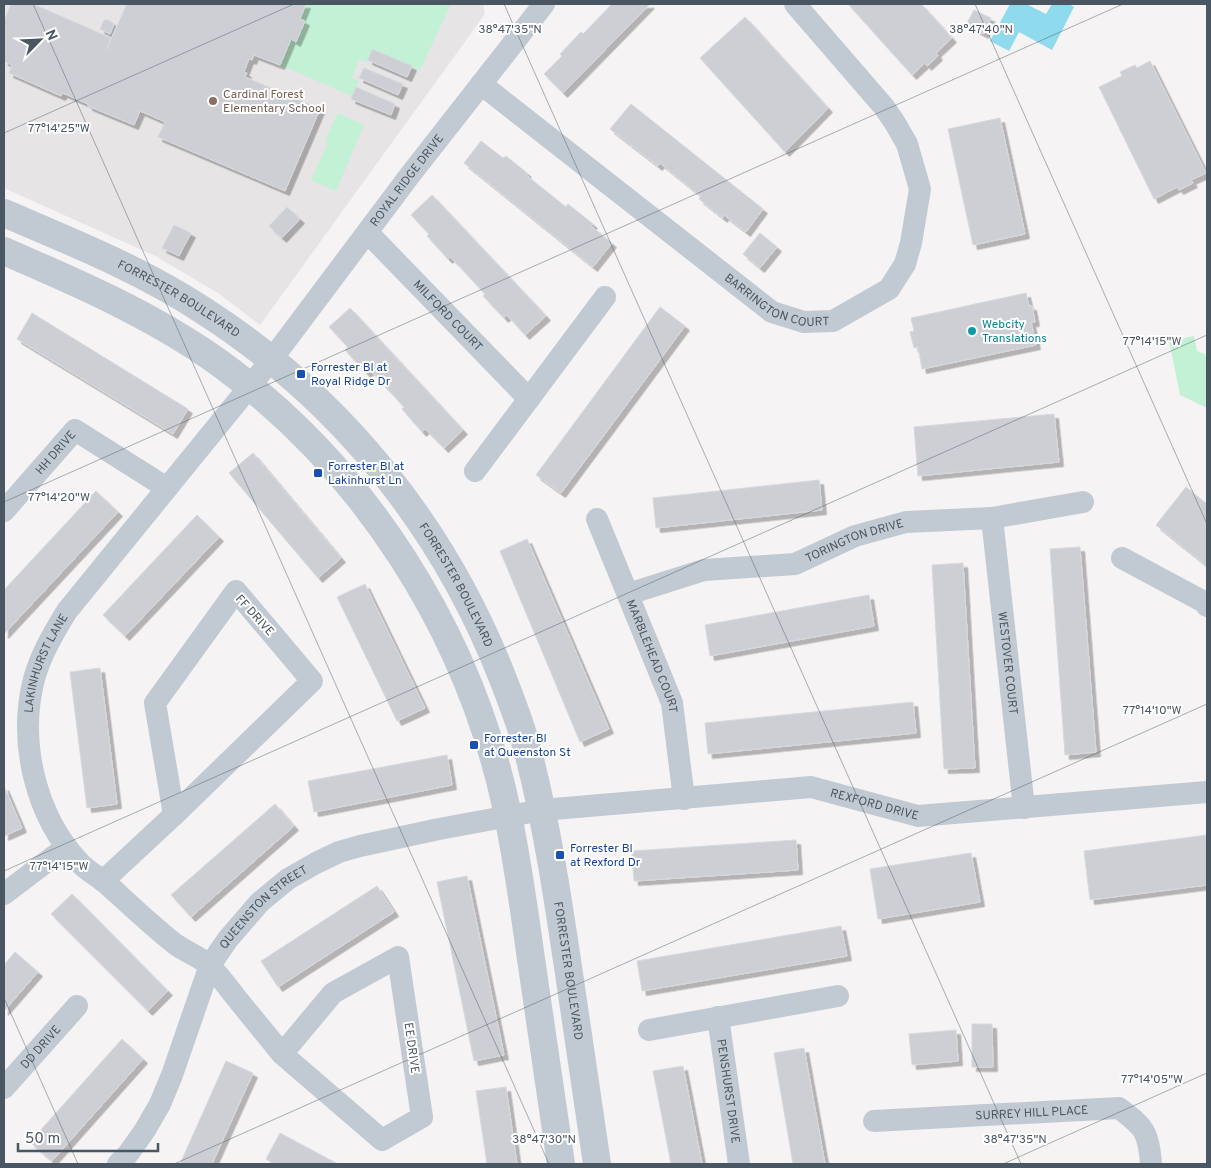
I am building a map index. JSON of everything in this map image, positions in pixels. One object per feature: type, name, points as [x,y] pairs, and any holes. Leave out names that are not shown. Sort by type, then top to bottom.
[{"type":"street","name":"ROYAL RIDGE DRIVE","points":[[272,359],[410,175],[544,4]]},
{"type":"street","name":"BARRINGTON COURT","points":[[481,84],[772,312],[804,322],[833,321],[889,289],[905,264],[911,243],[919,187],[907,144],[888,111],[795,4]]},
{"type":"street","name":"FORRESTER BOULEVARD","points":[[4,212],[97,252],[166,288],[230,328],[272,359],[342,424],[382,468],[417,516],[444,558],[469,601],[498,666],[526,744],[552,861],[597,1164]]},
{"type":"street","name":"MILFORD COURT","points":[[368,233],[529,399]]},
{"type":"street","points":[[4,251],[82,285],[150,319],[216,361],[250,387],[317,449],[354,491],[388,536],[414,577],[460,664],[492,754],[508,816],[561,1164]]},
{"type":"street","points":[[475,471],[605,297]]},
{"type":"street","name":"LAKINHURST LANE","points":[[210,965],[176,945],[81,864],[66,847],[47,813],[34,775],[29,748],[30,701],[42,656],[53,632],[272,359]]},
{"type":"street","name":"HH DRIVE","points":[[4,511],[75,430],[167,488]]},
{"type":"street","name":"TORINGTON DRIVE","points":[[628,594],[704,570],[795,564],[855,536],[906,522],[992,518],[1083,502]]},
{"type":"street","name":"WESTOVER COURT","points":[[992,518],[1024,808]]},
{"type":"street","name":"MARBLEHEAD COURT","points":[[597,519],[672,703],[684,799]]},
{"type":"street","points":[[1122,558],[1206,603],[1207,606]]},
{"type":"street","name":"FF DRIVE","points":[[103,881],[174,815],[312,681],[236,591],[156,702],[174,815]]},
{"type":"street","name":"REXFORD DRIVE","points":[[542,810],[811,787],[918,816],[1207,792]]},
{"type":"street","name":"QUEENSTON STREET","points":[[118,1164],[128,1154],[145,1130],[160,1104],[210,965],[228,939],[260,902],[288,879],[339,852],[360,846],[542,810]]},
{"type":"street","points":[[4,894],[66,847]]},
{"type":"street","name":"EE DRIVE","points":[[210,965],[282,1054],[382,1140],[422,1117],[398,957],[333,993],[282,1054]]},
{"type":"street","points":[[649,1030],[838,996]]},
{"type":"street","name":"DD DRIVE","points":[[4,1088],[77,1006]]},
{"type":"street","name":"PENSHURST DRIVE","points":[[718,1017],[739,1164]]},
{"type":"street","name":"SURREY HILL PLACE","points":[[874,1121],[1119,1108],[1138,1123],[1150,1143],[1151,1164]]},
{"type":"shaded area","name":"Cardinal Forest Elementary School","points":[[4,4],[483,4],[485,14],[260,325],[218,293],[155,256],[4,188]]},
{"type":"green space","points":[[306,4],[451,4],[420,70],[372,49],[367,62],[359,59],[352,78],[359,81],[352,96],[280,65],[291,39],[297,41],[305,21],[300,19]]},
{"type":"green space","points":[[338,113],[364,125],[336,191],[311,180],[328,142],[325,140]]},
{"type":"green space","points":[[1194,336],[1197,351],[1207,355],[1207,408],[1180,395],[1169,341]]},
{"type":"water","points":[[1010,4],[1026,4],[1046,14],[1052,4],[1069,4],[1074,7],[1052,50],[1019,32],[1009,51],[990,41]]},
{"type":"building","points":[[11,4],[33,4],[111,38],[106,50],[127,4],[306,4],[300,19],[305,21],[296,42],[291,39],[280,65],[254,55],[252,60],[249,59],[244,72],[247,73],[245,77],[320,109],[285,191],[158,137],[165,122],[140,111],[134,125],[88,106],[88,104],[63,93],[61,96],[9,73],[12,65],[4,61],[4,21]]},
{"type":"building","points":[[612,4],[650,4],[563,93],[544,74],[562,56],[560,54],[581,32],[583,34]]},
{"type":"building","points":[[848,4],[921,4],[952,38],[936,53],[938,56],[927,66],[925,63],[912,75]]},
{"type":"building","points":[[974,10],[991,18],[984,34],[966,25]]},
{"type":"building","points":[[745,17],[828,108],[785,152],[700,58]]},
{"type":"building","points":[[104,20],[109,20],[114,24],[110,34],[100,29]]},
{"type":"building","points":[[372,49],[412,66],[407,77],[368,60]]},
{"type":"building","points":[[1150,61],[1206,173],[1191,180],[1193,183],[1179,190],[1177,187],[1154,199],[1099,87],[1122,76],[1120,72],[1135,65],[1137,68]]},
{"type":"building","points":[[364,68],[403,84],[398,95],[359,78]]},
{"type":"building","points":[[356,87],[395,104],[391,115],[351,99]]},
{"type":"building","points":[[631,104],[763,209],[746,232],[724,215],[723,218],[699,199],[701,196],[660,163],[658,166],[610,129]]},
{"type":"building","points":[[1000,118],[1025,234],[973,245],[948,129]]},
{"type":"building","points":[[481,141],[503,158],[506,156],[527,173],[526,175],[566,207],[568,204],[593,224],[591,226],[612,243],[593,267],[464,163]]},
{"type":"building","points":[[432,195],[546,316],[525,335],[507,315],[504,318],[483,296],[485,294],[450,257],[448,259],[427,236],[429,234],[411,215]]},
{"type":"building","points":[[287,207],[300,219],[282,238],[269,226]]},
{"type":"building","points":[[174,225],[191,233],[179,256],[162,248]]},
{"type":"building","points":[[760,233],[777,247],[760,268],[743,254]]},
{"type":"building","name":"Webcity Translations","points":[[1026,293],[1029,306],[1032,306],[1035,322],[1031,322],[1036,345],[922,369],[918,347],[914,348],[910,332],[914,331],[911,318]]},
{"type":"building","points":[[660,307],[685,326],[561,493],[536,475]]},
{"type":"building","points":[[350,308],[463,430],[444,448],[425,429],[422,432],[402,409],[404,407],[370,370],[366,373],[345,350],[348,347],[329,327]]},
{"type":"building","points":[[32,313],[188,409],[173,434],[17,339]]},
{"type":"building","points":[[1054,414],[1059,462],[918,476],[914,427]]},
{"type":"building","points":[[253,453],[341,558],[318,578],[229,473]]},
{"type":"building","points":[[819,480],[822,510],[656,528],[653,498]]},
{"type":"building","points":[[1186,487],[1207,504],[1207,566],[1156,525]]},
{"type":"building","points":[[96,491],[118,512],[4,634],[4,590]]},
{"type":"building","points":[[197,515],[219,537],[125,636],[103,615]]},
{"type":"building","points":[[527,539],[609,729],[580,742],[500,551]]},
{"type":"building","points":[[1080,547],[1096,752],[1065,755],[1050,549]]},
{"type":"building","points":[[963,563],[975,768],[944,769],[932,565]]},
{"type":"building","points":[[365,584],[425,708],[397,721],[337,597]]},
{"type":"building","points":[[869,595],[874,626],[710,656],[705,625]]},
{"type":"building","points":[[100,668],[117,804],[87,808],[70,672]]},
{"type":"building","points":[[913,702],[916,733],[708,754],[705,723]]},
{"type":"building","points":[[447,755],[452,785],[314,812],[308,781]]},
{"type":"building","points":[[4,786],[22,828],[4,836]]},
{"type":"building","points":[[275,804],[294,826],[191,917],[171,895]]},
{"type":"building","points":[[1207,835],[1207,885],[1090,900],[1084,851]]},
{"type":"building","points":[[796,840],[798,870],[634,881],[632,851]]},
{"type":"building","points":[[971,853],[980,902],[878,919],[870,869]]},
{"type":"building","points":[[467,876],[504,1055],[474,1061],[437,882]]},
{"type":"building","points":[[377,886],[394,912],[278,987],[261,961]]},
{"type":"building","points":[[72,894],[168,991],[148,1011],[51,914]]},
{"type":"building","points":[[841,926],[847,956],[642,991],[637,961]]},
{"type":"building","points":[[15,952],[38,972],[4,1011],[4,965]]},
{"type":"building","points":[[972,1024],[992,1024],[993,1067],[972,1067]]},
{"type":"building","points":[[956,1030],[958,1061],[912,1065],[909,1034]]},
{"type":"building","points":[[122,1039],[143,1059],[52,1161],[30,1142]]},
{"type":"building","points":[[804,1048],[825,1164],[793,1164],[774,1053]]},
{"type":"building","points":[[226,1061],[253,1073],[212,1164],[180,1164]]},
{"type":"building","points":[[683,1066],[702,1164],[671,1164],[653,1071]]},
{"type":"building","points":[[506,1087],[517,1164],[487,1164],[476,1091]]},
{"type":"building","points":[[280,1133],[338,1164],[275,1164],[266,1159]]},
{"type":"place","name":"Cardinal Forest Elementary School","points":[[213,101]]},
{"type":"place","name":"Webcity Translations","points":[[972,331]]},
{"type":"place","name":"Forrester Bl at Royal Ridge Dr","points":[[301,374]]},
{"type":"place","name":"Forrester Bl at Lakinhurst Ln","points":[[318,473]]},
{"type":"place","name":"Forrester Bl at Queenston St","points":[[474,745]]},
{"type":"place","name":"Forrester Bl at Rexford Dr","points":[[560,855]]}]
